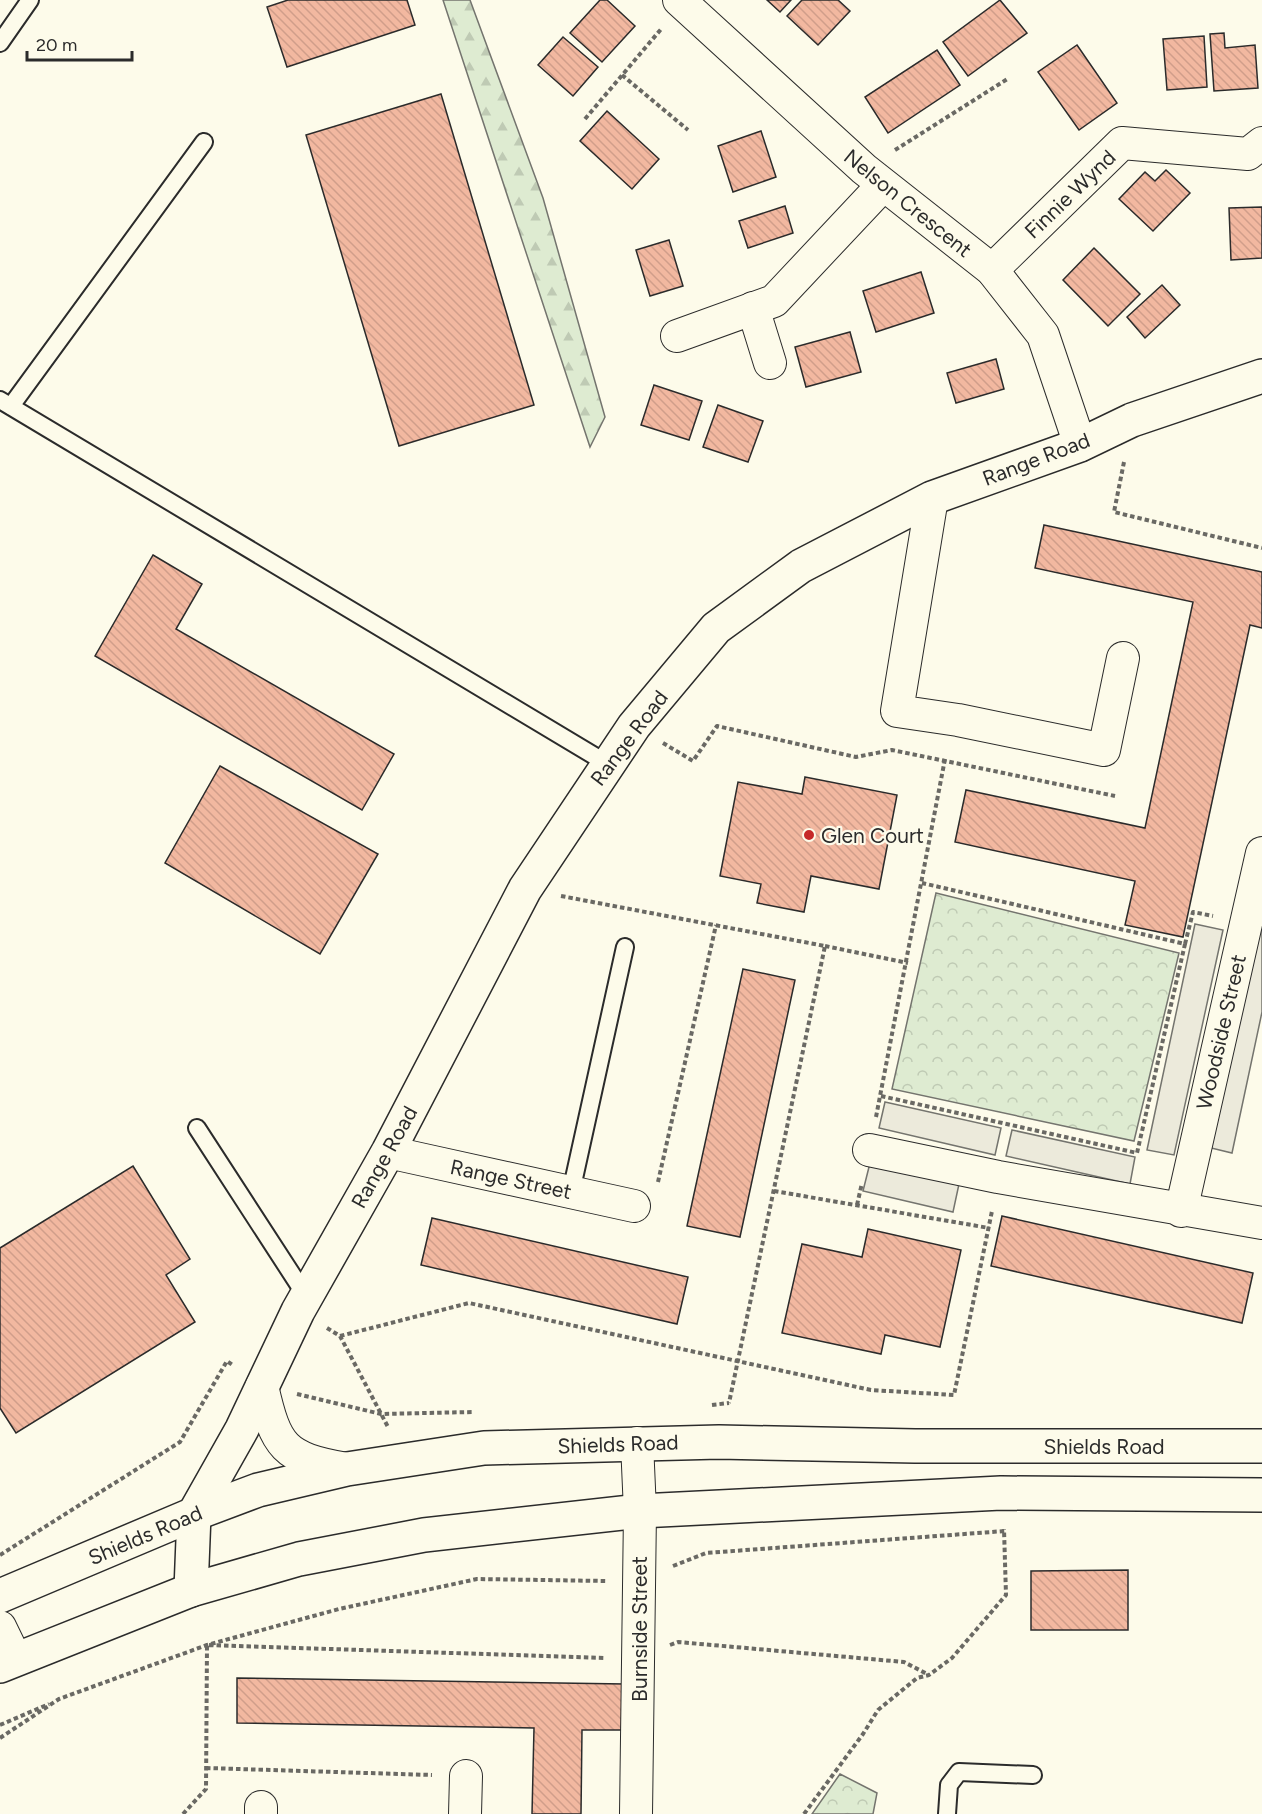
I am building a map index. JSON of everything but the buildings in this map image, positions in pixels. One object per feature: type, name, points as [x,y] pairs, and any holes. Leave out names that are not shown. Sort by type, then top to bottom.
[{"type":"main road","name":"Range Road","points":[[191,1590],[194,1514],[242,1429],[302,1303],[388,1152],[525,889],[634,726],[716,628],[801,566],[932,498],[1080,445],[1132,420],[1262,376]]},
{"type":"main road","name":"Shields Road","points":[[0,1596],[194,1514],[258,1490],[347,1469],[484,1448],[719,1442],[915,1446],[1262,1446]]},
{"type":"main road","points":[[7,1662],[191,1590],[300,1559],[424,1536],[640,1511],[1001,1493],[1262,1495]]},
{"type":"street","name":"Nelson Crescent","points":[[682,2],[874,177],[992,270],[1043,335],[1080,445]]},
{"type":"street","name":"Finnie Wynd","points":[[992,270],[1122,143],[1248,154],[1262,143]]},
{"type":"street","points":[[677,336],[774,301],[874,177]]},
{"type":"street","points":[[753,308],[770,363]]},
{"type":"street","points":[[932,498],[897,711],[952,719],[1104,750],[1123,658]]},
{"type":"street","name":"Woodside Street","points":[[1181,1211],[1262,855]]},
{"type":"street","points":[[869,1150],[1181,1211],[1262,1223]]},
{"type":"street","name":"Range Street","points":[[388,1152],[634,1206]]},
{"type":"street","points":[[262,1386],[272,1429],[297,1457],[347,1469]]},
{"type":"street","name":"Burnside Street","points":[[636,1814],[640,1511],[637,1443]]},
{"type":"street","points":[[0,1627],[7,1662]]},
{"type":"street","points":[[465,1814],[466,1776]]},
{"type":"lane","points":[[0,43],[30,0]]},
{"type":"lane","points":[[204,142],[5,403],[608,764]]},
{"type":"lane","points":[[571,1192],[625,947]]},
{"type":"lane","points":[[197,1128],[302,1303]]},
{"type":"lane","points":[[947,1814],[949,1785],[959,1772],[1033,1775]]},
{"type":"path","points":[[585,119],[682,2]]},
{"type":"path","points":[[622,75],[688,130]]},
{"type":"path","points":[[874,177],[1009,78]]},
{"type":"path","points":[[1132,420],[1114,512],[1262,548]]},
{"type":"path","points":[[857,1205],[908,963],[952,719]]},
{"type":"path","points":[[634,726],[693,761],[717,726],[856,758],[892,750],[1115,796]]},
{"type":"path","points":[[922,883],[1185,944]]},
{"type":"path","points":[[525,889],[908,963]]},
{"type":"path","points":[[881,1096],[1137,1153],[1193,912],[1246,923]]},
{"type":"path","points":[[634,1206],[652,1209],[716,925]]},
{"type":"path","points":[[719,1442],[738,1362],[825,946]]},
{"type":"path","points":[[340,1336],[469,1303],[871,1390],[954,1395],[998,1177]]},
{"type":"path","points":[[774,1191],[989,1228]]},
{"type":"path","points":[[302,1303],[340,1336],[403,1460]]},
{"type":"path","points":[[0,1555],[180,1442],[227,1361],[262,1386],[381,1414],[476,1412]]},
{"type":"path","points":[[708,1405],[729,1403]]},
{"type":"path","points":[[804,1814],[878,1710],[917,1678],[929,1675],[952,1658],[1006,1595],[1005,1531],[1001,1493]]},
{"type":"path","points":[[0,1725],[59,1699],[207,1645],[339,1609],[477,1579],[638,1581],[706,1553],[1005,1531]]},
{"type":"path","points":[[207,1645],[639,1659],[678,1642],[904,1662],[929,1675]]},
{"type":"path","points":[[183,1814],[206,1789],[207,1645]]},
{"type":"path","points":[[0,1738],[59,1699]]},
{"type":"path","points":[[206,1768],[466,1776]]},
{"type":"green space","points":[[443,0],[470,0],[543,198],[605,417],[590,447]]},
{"type":"green space","points":[[936,893],[1179,953],[1134,1141],[892,1089]]},
{"type":"green space","points":[[840,1774],[877,1793],[873,1814],[812,1814]]},
{"type":"shaded area","points":[[1262,890],[1262,1012],[1232,1153],[1207,1147]]},
{"type":"shaded area","points":[[1195,924],[1223,930],[1174,1155],[1147,1150]]},
{"type":"shaded area","points":[[885,1102],[1001,1128],[995,1155],[879,1128]]},
{"type":"shaded area","points":[[1012,1130],[1135,1157],[1130,1184],[1006,1156]]},
{"type":"shaded area","points":[[870,1163],[959,1184],[953,1212],[863,1191]]},
{"type":"place","name":"Glen Court","points":[[809,835]]}]
